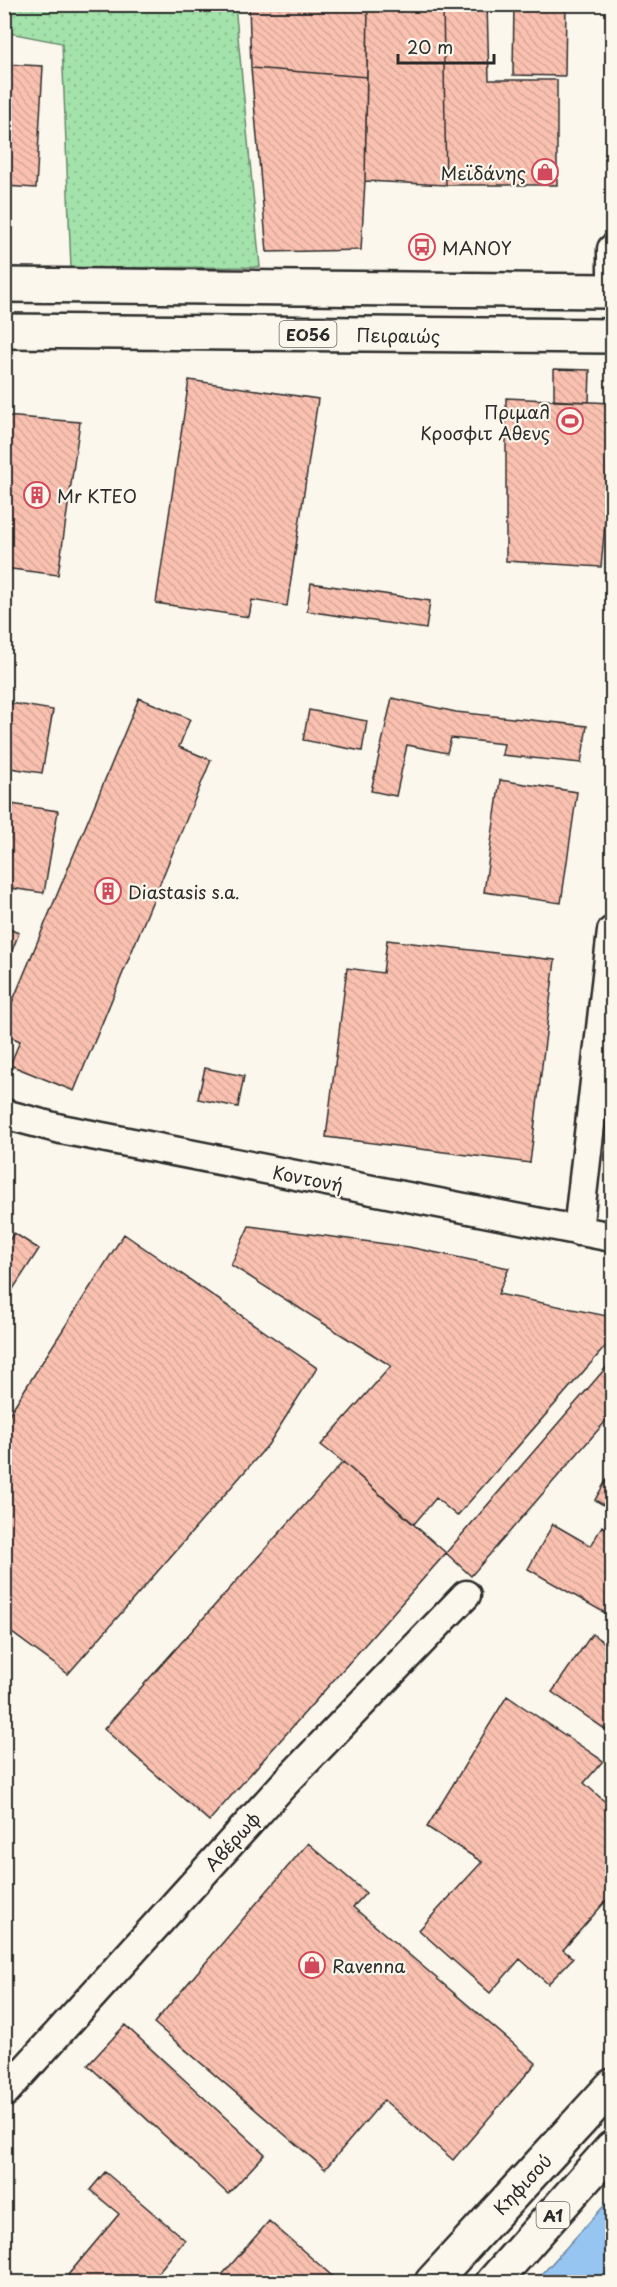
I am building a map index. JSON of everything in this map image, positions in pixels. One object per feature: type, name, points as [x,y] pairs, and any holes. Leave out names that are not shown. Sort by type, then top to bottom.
[{"type":"main road","points":[[4,285],[612,291]]},
{"type":"main road","name":"Πειραιώς","points":[[4,331],[612,336]]},
{"type":"main road","name":"Κηφισού","points":[[432,2283],[612,2086]]},
{"type":"main road","name":"Α1","points":[[493,2283],[612,2148]]},
{"type":"street","points":[[612,249],[612,291]]},
{"type":"street","points":[[578,1231],[612,931]]},
{"type":"street","name":"Κοντονή","points":[[4,1114],[61,1130],[612,1237]]},
{"type":"street","name":"Αβέρωφ","points":[[4,2093],[284,1784],[466,1595]]},
{"type":"green space","points":[[5,4],[235,5],[260,267],[71,268],[62,43],[10,33],[5,41]]},
{"type":"water","points":[[612,2197],[612,2282],[535,2282]]},
{"type":"building","points":[[249,4],[368,4],[367,77],[251,68]]},
{"type":"building","points":[[368,4],[443,4],[446,185],[365,181]]},
{"type":"building","points":[[443,4],[487,4],[489,80],[557,80],[557,185],[446,185]]},
{"type":"building","points":[[514,4],[566,4],[565,76],[513,75]]},
{"type":"building","points":[[4,64],[43,66],[36,188],[4,186]]},
{"type":"building","points":[[251,68],[367,77],[361,250],[267,252]]},
{"type":"building","points":[[554,369],[590,370],[589,402],[554,401]]},
{"type":"building","points":[[189,380],[318,399],[287,606],[252,600],[249,617],[156,603]]},
{"type":"building","points":[[506,398],[612,403],[612,447],[601,567],[506,561]]},
{"type":"building","name":"Mr KTEO","points":[[4,416],[80,422],[58,575],[4,568]]},
{"type":"building","points":[[311,583],[430,601],[426,629],[307,611]]},
{"type":"building","name":"Diastasis s.a.","points":[[139,698],[190,719],[179,747],[211,760],[74,1091],[10,1065],[20,1041],[4,1034],[4,1022]]},
{"type":"building","points":[[392,698],[456,712],[587,726],[581,763],[502,755],[504,744],[451,738],[447,753],[407,745],[396,796],[371,791]]},
{"type":"building","points":[[4,702],[53,710],[42,773],[4,767]]},
{"type":"building","points":[[309,710],[367,721],[362,751],[303,740]]},
{"type":"building","points":[[500,780],[577,792],[561,903],[484,892]]},
{"type":"building","points":[[4,803],[58,811],[44,893],[4,887]]},
{"type":"building","points":[[4,927],[19,933],[4,971]]},
{"type":"building","points":[[387,940],[555,960],[530,1163],[326,1137],[347,968],[383,973]]},
{"type":"building","points":[[205,1068],[244,1076],[238,1107],[198,1099]]},
{"type":"building","points":[[249,1226],[409,1247],[509,1268],[498,1294],[612,1317],[612,1339],[457,1516],[436,1498],[414,1524],[321,1445],[391,1366],[231,1265]]},
{"type":"building","points":[[14,1233],[39,1249],[4,1303],[4,1248]]},
{"type":"building","points":[[124,1234],[317,1368],[268,1445],[68,1674],[4,1627],[4,1422]]},
{"type":"building","points":[[610,1363],[612,1366],[612,1414],[471,1576],[446,1553]]},
{"type":"building","points":[[343,1462],[446,1553],[209,1821],[104,1729]]},
{"type":"building","points":[[612,1470],[612,1510],[595,1500]]},
{"type":"building","points":[[553,1524],[591,1546],[602,1526],[612,1532],[612,1617],[528,1569]]},
{"type":"building","points":[[592,1634],[612,1648],[612,1734],[552,1692]]},
{"type":"building","points":[[507,1696],[603,1761],[584,1783],[612,1808],[612,1894],[563,1950],[573,1958],[548,1984],[520,1959],[490,1993],[419,1930],[482,1862],[427,1827]]},
{"type":"building","name":"Ravenna","points":[[308,1843],[366,1893],[353,1907],[536,2063],[453,2160],[384,2100],[325,2169],[154,2023]]},
{"type":"building","points":[[125,2025],[265,2154],[228,2194],[88,2065]]},
{"type":"building","points":[[4,2042],[13,2049],[4,2058]]},
{"type":"building","points":[[105,2172],[185,2240],[150,2282],[77,2282],[68,2275],[119,2214],[90,2190]]},
{"type":"building","points":[[269,2221],[339,2282],[230,2282],[222,2275]]},
{"type":"place","name":"Μεϊδάνης","points":[[545,172]]},
{"type":"place","name":"ΜΑΝΟΥ","points":[[422,247]]},
{"type":"place","name":"Πριμαλ Κροσφιτ Αθενς","points":[[570,421]]},
{"type":"place","name":"Mr KTEO","points":[[37,495]]},
{"type":"place","name":"Diastasis s.a.","points":[[108,891]]},
{"type":"place","name":"Ravenna","points":[[312,1965]]}]
